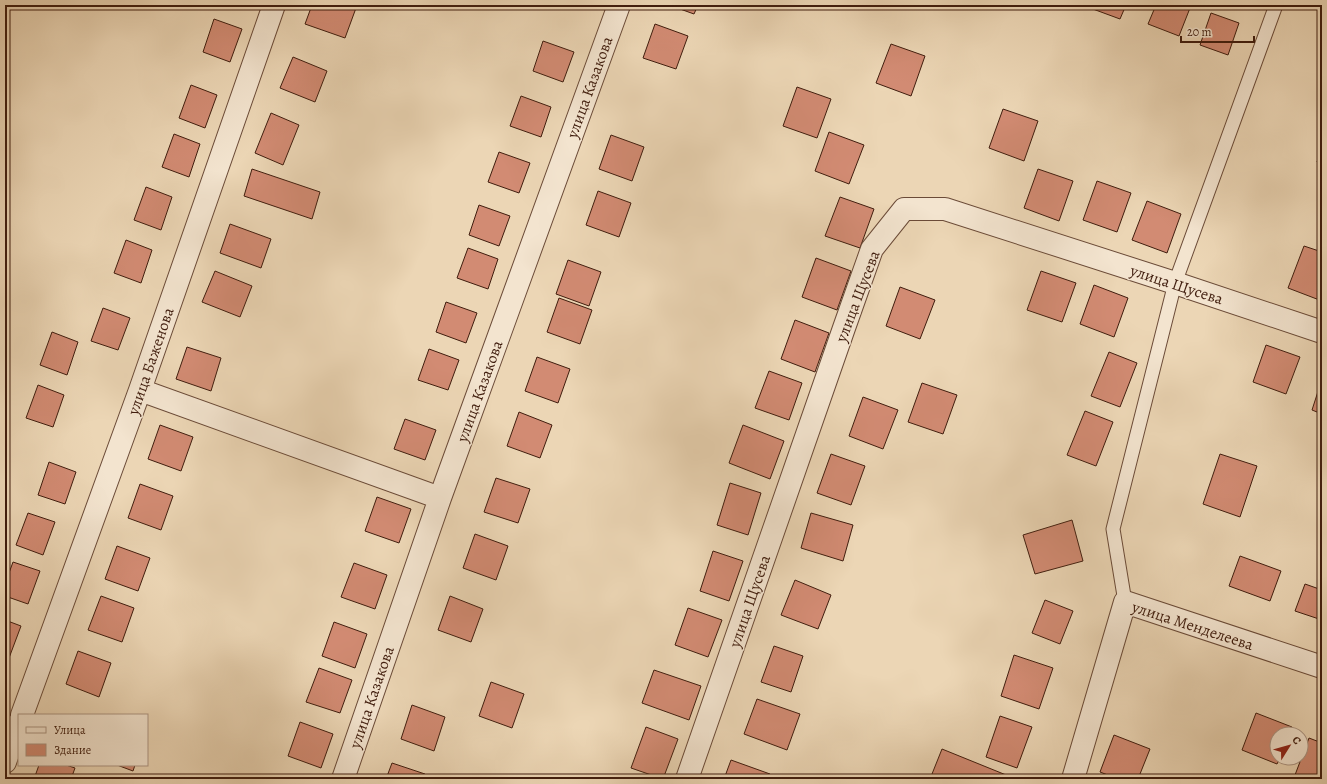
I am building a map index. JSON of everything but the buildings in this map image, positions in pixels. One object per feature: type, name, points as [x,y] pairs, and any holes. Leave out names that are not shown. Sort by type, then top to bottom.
[{"type":"street","name":"улица Баженова","points":[[22,714],[140,390],[274,5]]},
{"type":"street","name":"улица Казакова","points":[[343,779],[440,498],[619,5]]},
{"type":"street","name":"улица Щусева","points":[[687,779],[872,249],[904,209],[945,210],[1175,283],[1322,332]]},
{"type":"street","points":[[140,390],[440,498]]},
{"type":"street","name":"улица Менделеева","points":[[1073,779],[1125,602],[1322,667]]},
{"type":"street","points":[[5,762],[18,727]]},
{"type":"lane","points":[[1125,602],[1113,528],[1175,283],[1276,5]]}]
